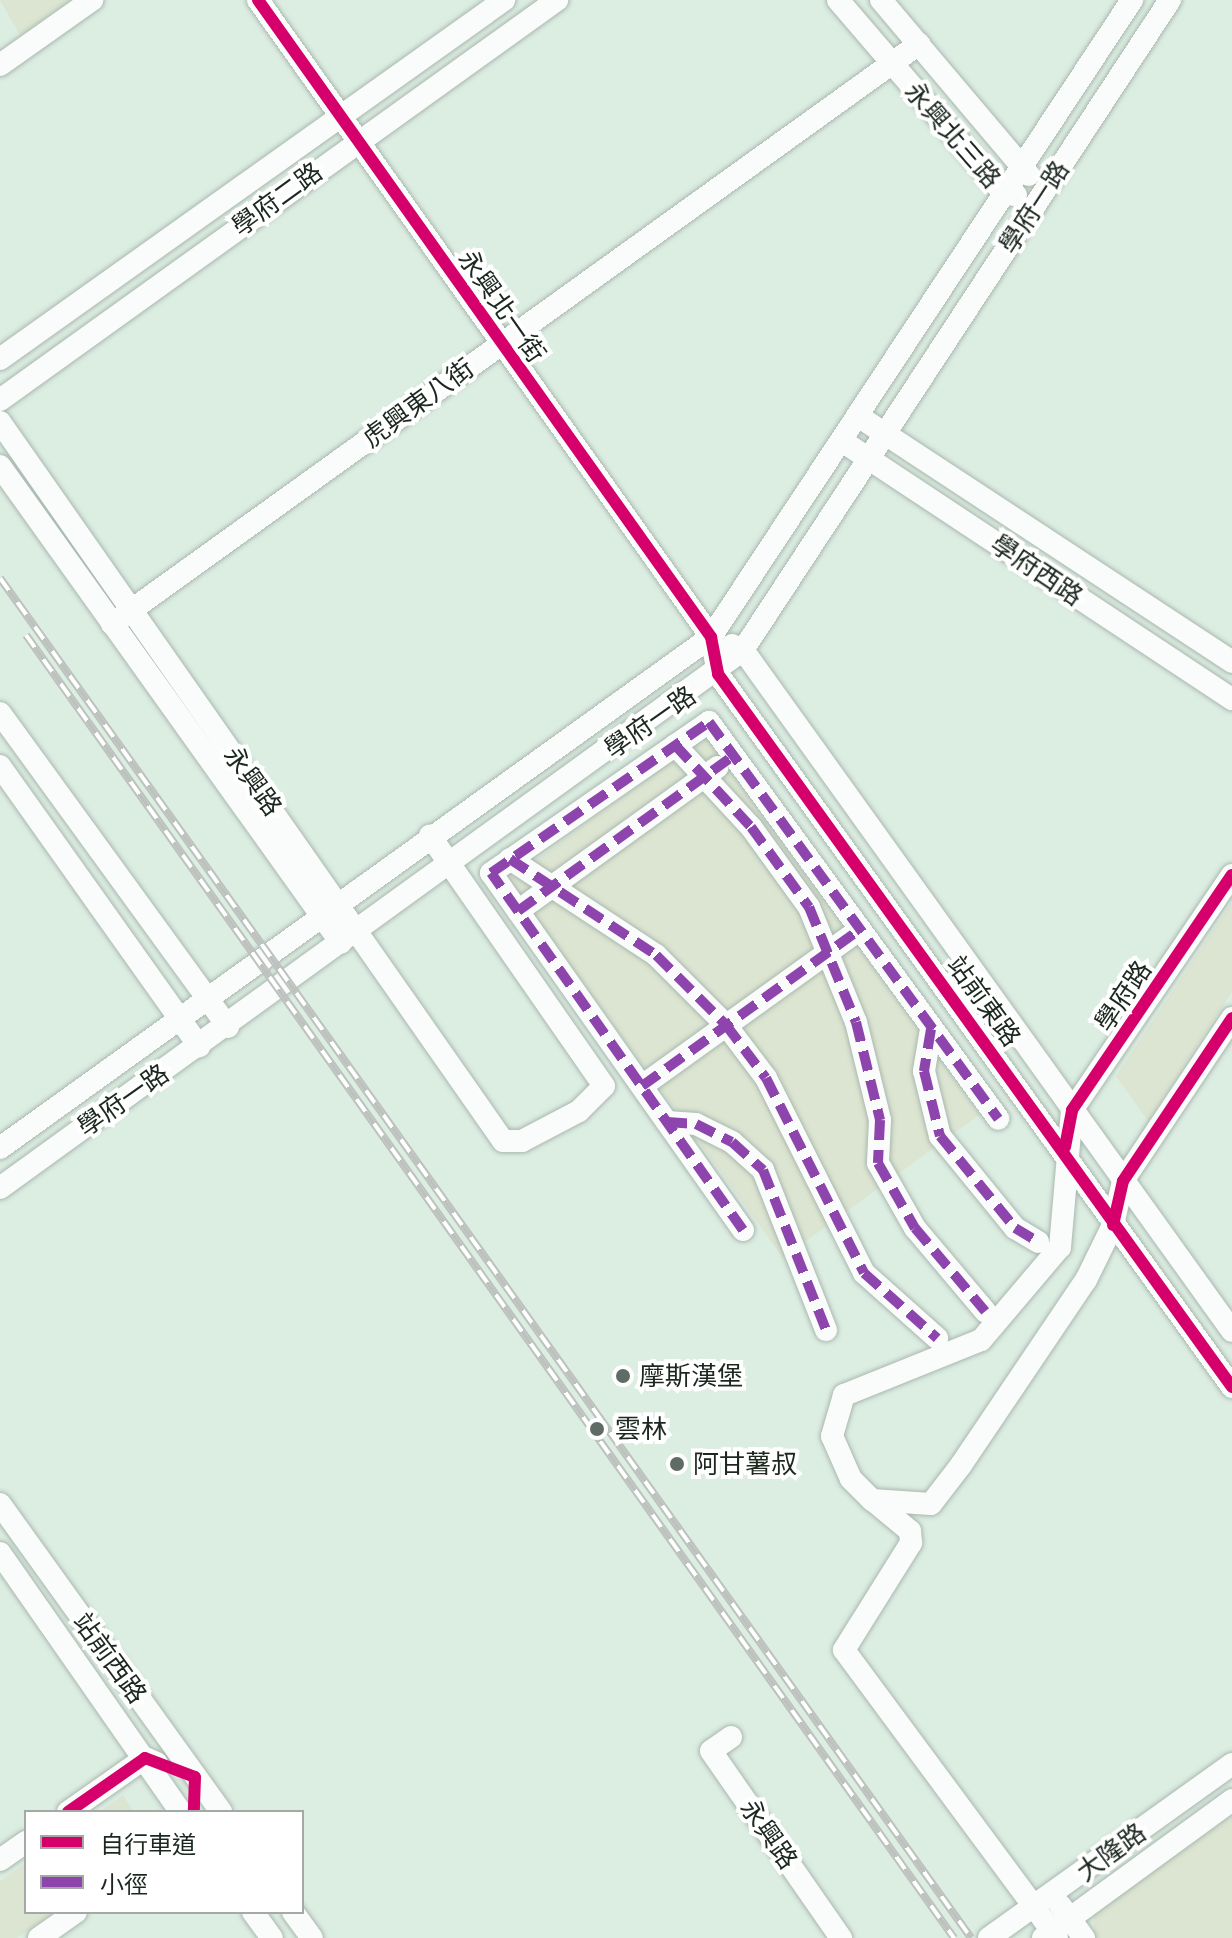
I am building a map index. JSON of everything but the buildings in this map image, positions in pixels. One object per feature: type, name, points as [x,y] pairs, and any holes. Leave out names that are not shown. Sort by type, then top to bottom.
[{"type":"street","points":[[0,65],[92,0]]},
{"type":"street","name":"永興北一街","points":[[258,0],[711,637]]},
{"type":"street","name":"學府二路","points":[[0,359],[504,0]]},
{"type":"street","name":"學府二路","points":[[0,400],[557,0]]},
{"type":"street","name":"永興北三路","points":[[838,0],[1004,194],[1040,198]]},
{"type":"street","name":"永興北三路","points":[[881,0],[1024,165],[1040,198]]},
{"type":"street","name":"學府一路","points":[[0,1148],[339,900],[711,637],[1132,0]]},
{"type":"street","name":"學府一路","points":[[0,1188],[718,674],[743,650],[1170,0]]},
{"type":"street","name":"虎興東八街","points":[[121,617],[893,67],[919,44]]},
{"type":"street","name":"學府西路","points":[[858,416],[1232,662]]},
{"type":"street","name":"永興路","points":[[0,422],[121,617],[320,914],[349,938],[503,1141],[550,1129],[604,1086],[450,865]]},
{"type":"street","name":"學府西路","points":[[842,441],[1232,699]]},
{"type":"street","name":"永興路","points":[[0,466],[121,617],[339,900],[349,938]]},
{"type":"street","points":[[711,637],[743,650]]},
{"type":"street","name":"站前東路","points":[[711,637],[718,674],[1065,1147],[1113,1225],[1232,1387]]},
{"type":"street","name":"站前東路","points":[[743,650],[1232,1331]]},
{"type":"street","points":[[0,713],[228,1027]]},
{"type":"street","points":[[743,1230],[491,873],[709,722],[858,931],[998,1119]]},
{"type":"street","points":[[675,745],[707,775],[782,866],[828,952],[870,1080],[880,1120],[878,1163],[915,1228],[985,1311]]},
{"type":"street","points":[[518,911],[733,756]]},
{"type":"street","points":[[0,766],[199,1046]]},
{"type":"street","points":[[430,836],[450,865]]},
{"type":"street","points":[[510,859],[554,885],[656,955],[726,1025],[766,1078],[864,1273],[937,1338]]},
{"type":"street","name":"學府路","points":[[1043,1901],[919,1750],[844,1650],[911,1543],[910,1531],[872,1500],[837,1452],[832,1418],[844,1395],[874,1379],[954,1356],[981,1340],[1060,1247],[1065,1147],[1072,1110],[1232,875]]},
{"type":"street","points":[[642,1086],[858,931]]},
{"type":"street","points":[[872,1500],[931,1504],[1086,1280],[1113,1225],[1123,1181],[1232,1018]]},
{"type":"street","points":[[931,1029],[924,1071],[940,1136],[1015,1228],[1038,1242]]},
{"type":"street","points":[[667,1122],[696,1124],[732,1142],[763,1170],[826,1330]]},
{"type":"street","name":"站前西路","points":[[0,1504],[220,1810]]},
{"type":"street","name":"站前西路","points":[[0,1553],[180,1810]]},
{"type":"street","name":"永興路","points":[[731,1737],[711,1751],[841,1938]]},
{"type":"street","points":[[71,1810],[145,1758],[195,1777],[194,1810]]},
{"type":"street","name":"大隆路","points":[[989,1938],[1232,1764]]},
{"type":"street","name":"大隆路","points":[[1055,1931],[1232,1800]]},
{"type":"street","points":[[0,1860],[24,1843]]},
{"type":"street","points":[[1043,1901],[1055,1931],[1084,1938]]},
{"type":"street","points":[[39,1938],[73,1914]]},
{"type":"street","points":[[254,1914],[272,1938]]},
{"type":"street","points":[[294,1914],[312,1938]]},
{"type":"green space","points":[[0,0],[71,0],[20,35]]},
{"type":"green space","points":[[705,737],[979,1115],[783,1258],[508,880]]},
{"type":"green space","points":[[1232,902],[1232,992],[1148,1121],[1116,1076]]},
{"type":"green space","points":[[123,1795],[133,1810],[102,1810]]},
{"type":"green space","points":[[1232,1816],[1232,1938],[1094,1938],[1094,1912]]},
{"type":"green space","points":[[24,1864],[24,1914],[51,1914],[17,1938],[0,1938],[0,1881]]},
{"type":"railway","points":[[0,578],[971,1938]]},
{"type":"railway","points":[[26,635],[954,1938]]},
{"type":"marked path","points":[[743,1230],[491,873],[709,722],[998,1119]]},
{"type":"marked path","points":[[675,745],[751,827],[809,907],[856,1022],[880,1120],[878,1163],[915,1228],[985,1311]]},
{"type":"marked path","points":[[518,911],[733,756]]},
{"type":"marked path","points":[[510,859],[656,955],[726,1025],[766,1078],[864,1273],[937,1338]]},
{"type":"marked path","points":[[642,1086],[858,931]]},
{"type":"marked path","points":[[931,1029],[924,1071],[940,1136],[1015,1228],[1038,1242]]},
{"type":"marked path","points":[[667,1122],[696,1124],[732,1142],[763,1170],[826,1330]]},
{"type":"cycle path","points":[[258,0],[711,637],[718,674],[1232,1387]]},
{"type":"cycle path","points":[[1065,1147],[1072,1110],[1232,875]]},
{"type":"cycle path","points":[[1113,1225],[1123,1181],[1232,1018]]},
{"type":"cycle path","points":[[71,1810],[145,1758],[195,1777],[194,1810]]},
{"type":"place","name":"摩斯漢堡","points":[[623,1376]]},
{"type":"place","name":"雲林","points":[[597,1429]]},
{"type":"place","name":"阿甘薯叔","points":[[677,1464]]}]
